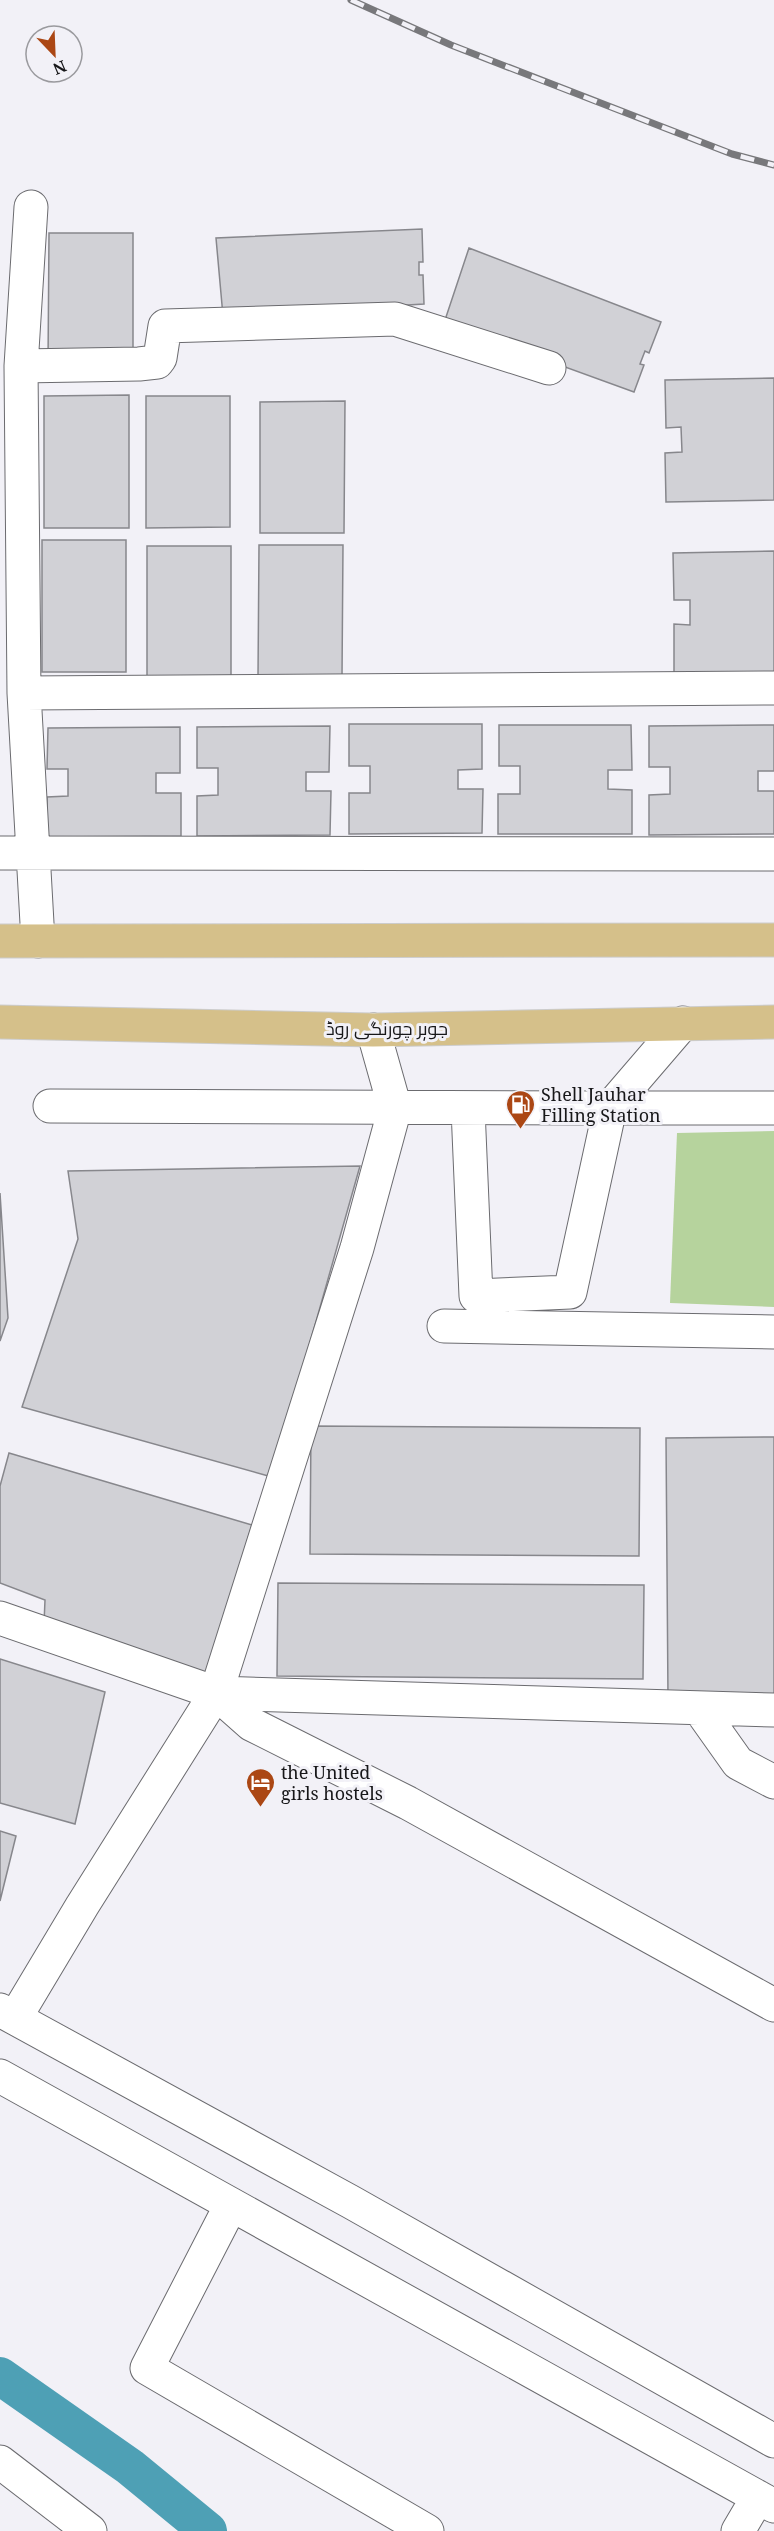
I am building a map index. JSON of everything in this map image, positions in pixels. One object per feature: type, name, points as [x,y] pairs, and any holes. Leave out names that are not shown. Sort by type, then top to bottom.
[{"type":"main road","points":[[0,941],[774,940]]},
{"type":"main road","name":"جوہر چورنگی روڈ","points":[[0,1022],[373,1030],[774,1022]]},
{"type":"street","points":[[32,207],[21,366],[24,693],[16,853],[38,940]]},
{"type":"street","points":[[21,366],[156,362],[160,358],[165,326],[383,318],[422,326],[549,368]]},
{"type":"street","points":[[24,693],[774,688]]},
{"type":"street","points":[[16,853],[774,854]]},
{"type":"street","points":[[468,1109],[476,1296],[570,1292],[610,1108],[683,1023]]},
{"type":"street","points":[[373,1030],[394,1108],[357,1248],[216,1693],[82,1906],[8,2014],[341,2196],[774,2440]]},
{"type":"street","points":[[50,1106],[468,1109],[774,1108]]},
{"type":"street","points":[[444,1326],[774,1332]]},
{"type":"street","points":[[0,1618],[216,1693],[774,1710]]},
{"type":"street","points":[[216,1693],[251,1724],[408,1803],[774,2005]]},
{"type":"street","points":[[699,1708],[738,1763],[774,1782]]},
{"type":"street","points":[[0,2076],[766,2502],[738,2531]]},
{"type":"street","points":[[231,2205],[147,2368],[427,2531]]},
{"type":"street","points":[[0,2462],[90,2531]]},
{"type":"green space","points":[[774,1131],[774,1307],[670,1303],[677,1133]]},
{"type":"building","points":[[422,229],[423,262],[419,262],[419,275],[423,275],[424,304],[223,316],[216,238]]},
{"type":"building","points":[[49,233],[133,233],[133,365],[48,365]]},
{"type":"building","points":[[469,248],[661,322],[649,353],[645,351],[640,364],[644,365],[634,392],[444,323]]},
{"type":"building","points":[[774,378],[774,500],[666,502],[665,453],[682,452],[681,427],[666,428],[665,380]]},
{"type":"building","points":[[129,395],[129,528],[44,528],[44,396]]},
{"type":"building","points":[[146,396],[230,396],[230,527],[146,528]]},
{"type":"building","points":[[345,401],[344,533],[260,533],[260,402]]},
{"type":"building","points":[[42,540],[126,540],[126,672],[42,672]]},
{"type":"building","points":[[259,545],[343,545],[342,677],[258,677]]},
{"type":"building","points":[[147,546],[231,546],[231,677],[147,678]]},
{"type":"building","points":[[774,551],[774,673],[674,675],[674,624],[690,625],[690,600],[674,600],[673,553]]},
{"type":"building","points":[[349,724],[482,724],[482,769],[458,770],[458,789],[483,789],[482,833],[349,834],[349,793],[370,793],[370,766],[349,766]]},
{"type":"building","points":[[499,725],[631,725],[632,770],[608,770],[608,789],[632,790],[632,834],[498,834],[498,794],[520,794],[520,766],[499,766]]},
{"type":"building","points":[[774,725],[774,771],[758,771],[758,791],[774,791],[774,834],[649,835],[649,795],[670,794],[670,767],[649,767],[649,726]]},
{"type":"building","points":[[330,726],[329,772],[306,772],[306,791],[331,791],[330,835],[197,836],[197,796],[218,795],[218,768],[197,768],[197,727]]},
{"type":"building","points":[[180,727],[180,773],[156,773],[156,793],[181,793],[181,836],[47,837],[47,797],[68,796],[68,769],[47,769],[48,728]]},
{"type":"building","points":[[360,1166],[272,1477],[22,1407],[78,1239],[68,1171]]},
{"type":"building","points":[[0,1193],[8,1318],[0,1341]]},
{"type":"building","points":[[311,1426],[640,1428],[639,1556],[310,1554]]},
{"type":"building","points":[[774,1437],[774,1699],[668,1698],[666,1438]]},
{"type":"building","points":[[9,1453],[252,1525],[206,1678],[44,1624],[45,1600],[0,1583],[0,1486]]},
{"type":"building","points":[[278,1583],[644,1585],[643,1679],[277,1676]]},
{"type":"building","points":[[0,1659],[105,1692],[75,1824],[0,1803]]},
{"type":"building","points":[[0,1831],[16,1836],[0,1901]]},
{"type":"waterway","points":[[0,2376],[130,2467],[208,2531]]},
{"type":"railway","points":[[351,0],[451,45],[732,154],[774,165]]},
{"type":"place","name":"Shell Jauhar Filling Station","points":[[520,1130]]},
{"type":"place","name":"the United girls hostels","points":[[260,1808]]}]
